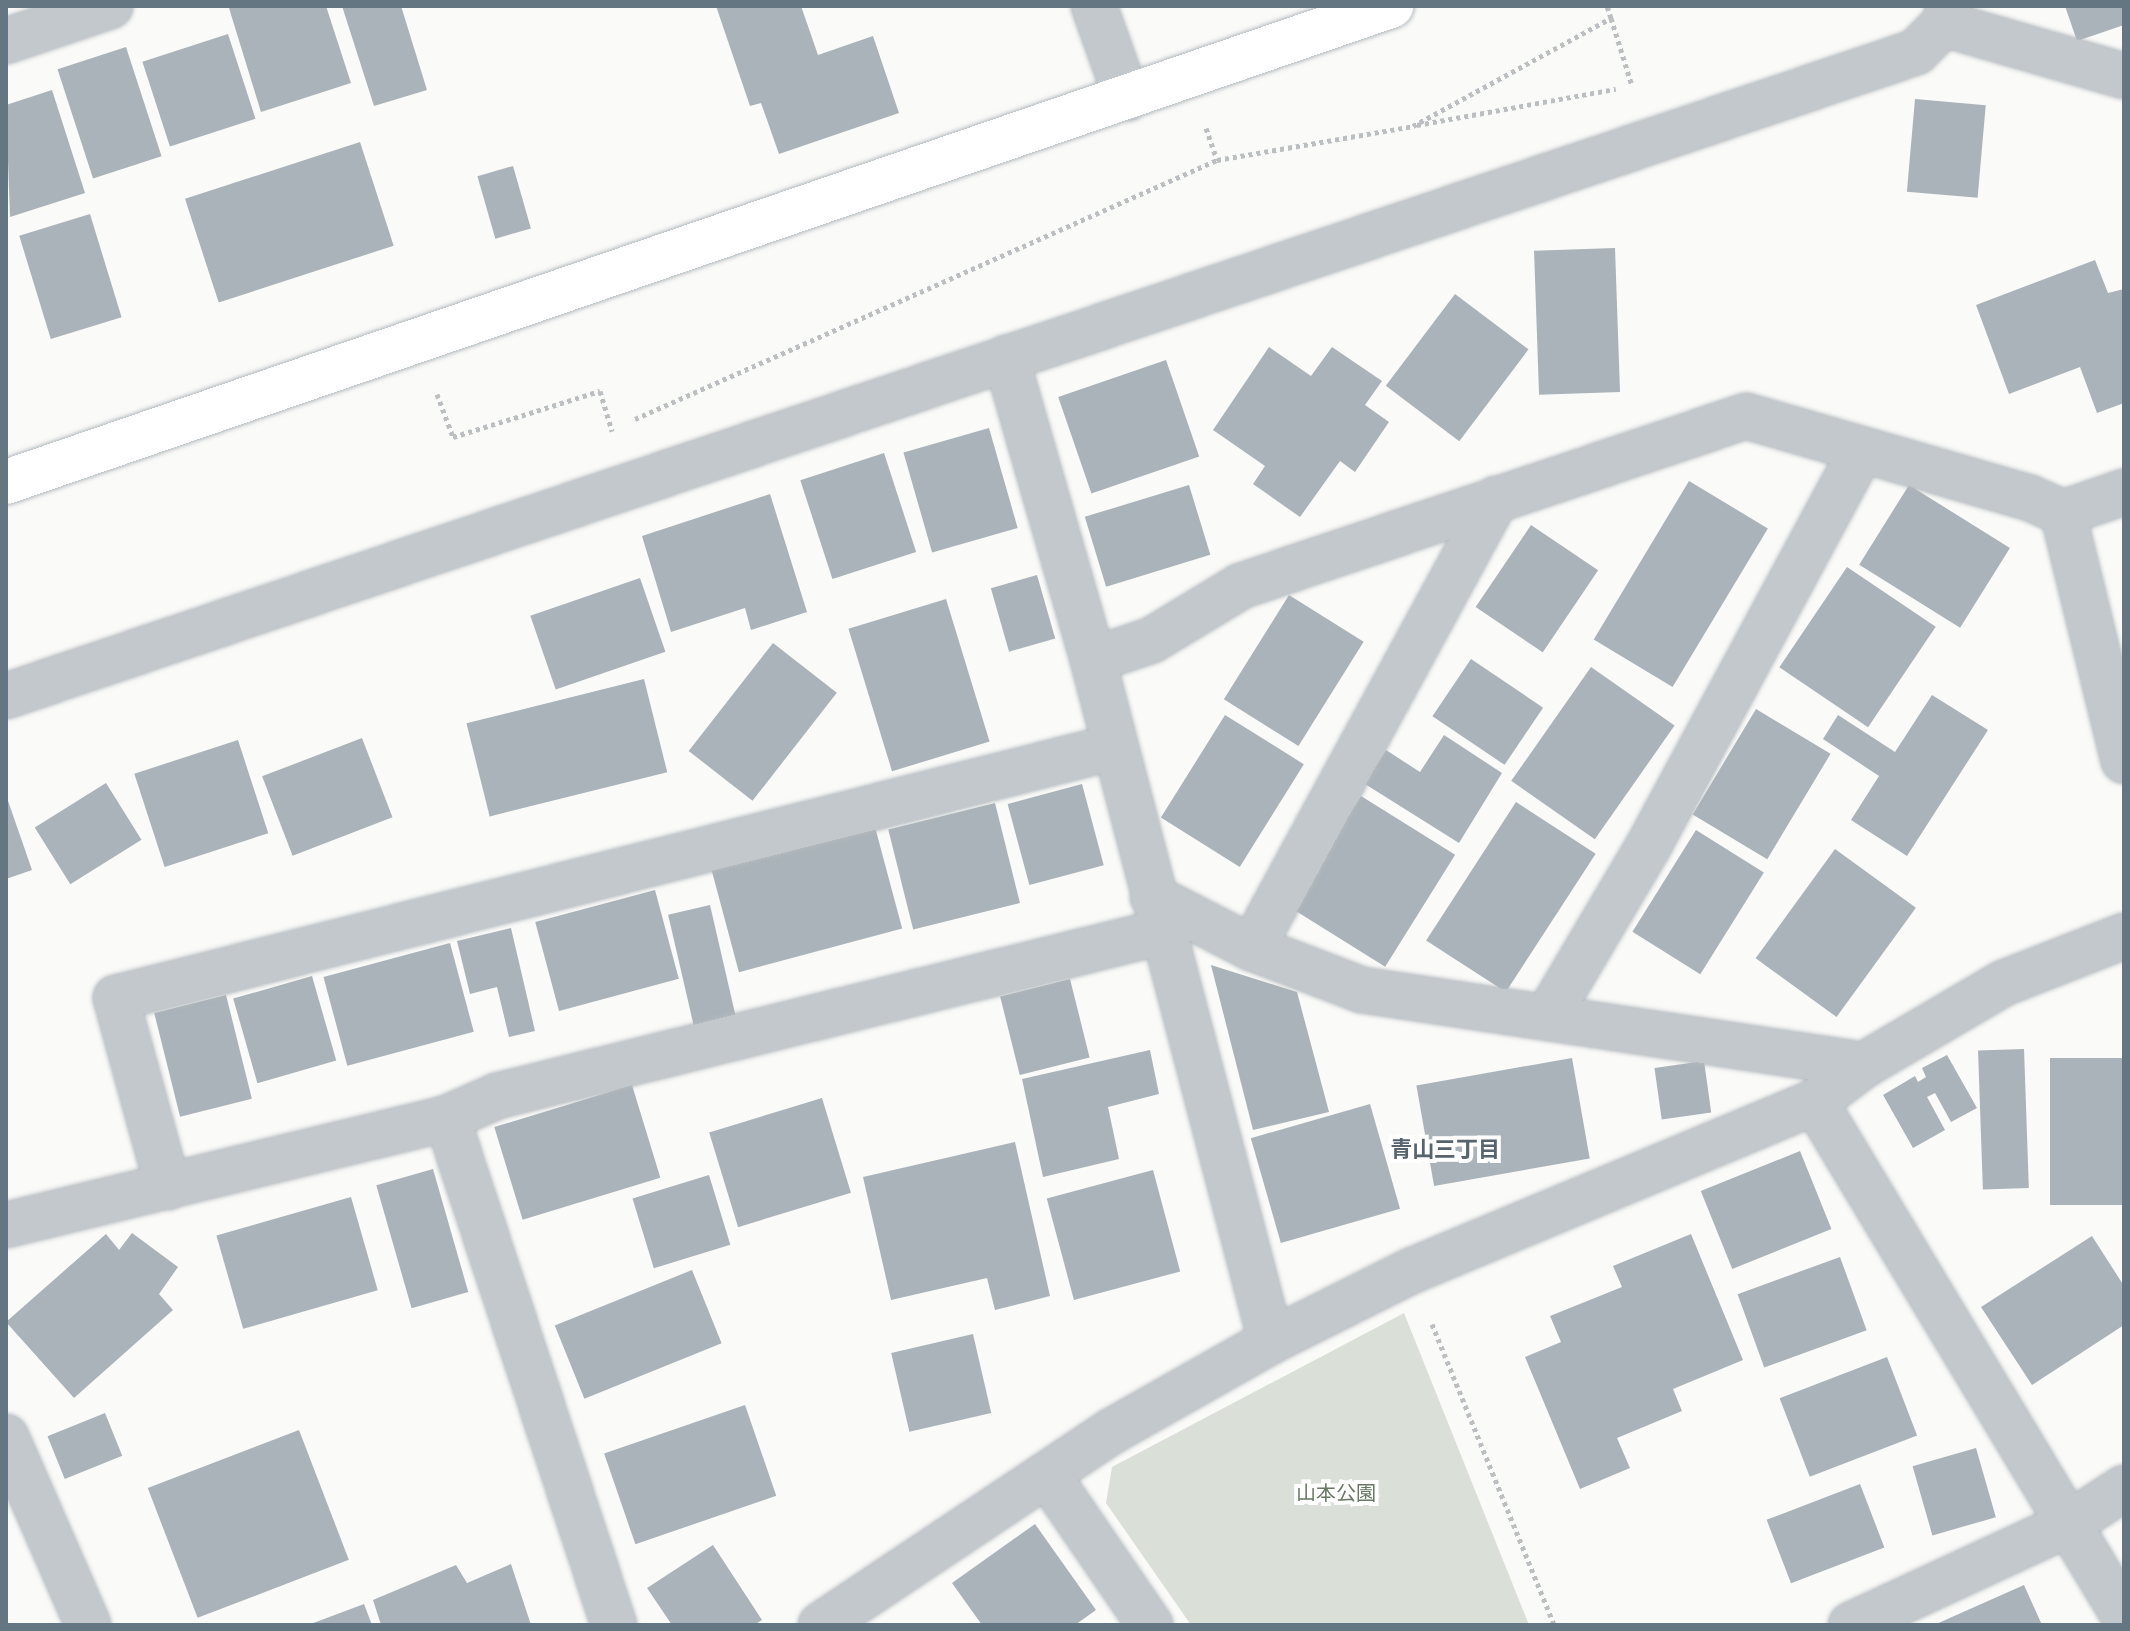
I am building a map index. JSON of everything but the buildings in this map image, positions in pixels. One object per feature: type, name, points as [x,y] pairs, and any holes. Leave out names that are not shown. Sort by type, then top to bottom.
[{"type":"street","points":[[6,41],[110,6]]},
{"type":"street","points":[[1094,6],[1127,98]]},
{"type":"street","points":[[6,482],[1391,6]]},
{"type":"street","points":[[6,696],[1916,52],[1947,15],[2124,76]]},
{"type":"street","points":[[1006,358],[1093,660],[1271,1341]]},
{"type":"street","points":[[1093,660],[1152,640],[1241,586],[1746,416],[2030,498],[2063,513],[2124,492]]},
{"type":"street","points":[[1548,1016],[1648,847],[1861,451]]},
{"type":"street","points":[[1252,948],[1496,499]]},
{"type":"street","points":[[2063,513],[2124,761]]},
{"type":"street","points":[[168,1187],[116,998],[1114,747]]},
{"type":"street","points":[[6,1225],[447,1118],[497,1096],[1157,914],[1362,990],[1864,1065]]},
{"type":"street","points":[[821,1625],[1112,1431],[1271,1341],[1411,1271],[1815,1102],[1864,1065],[2004,983],[2124,936]]},
{"type":"street","points":[[1815,1102],[2124,1616]]},
{"type":"street","points":[[447,1118],[614,1625]]},
{"type":"street","points":[[6,1437],[88,1625]]},
{"type":"street","points":[[1048,1476],[1150,1625]]},
{"type":"street","points":[[1851,1625],[2069,1524],[2124,1488]]},
{"type":"path","points":[[1607,6],[1649,142]]},
{"type":"path","points":[[1413,126],[1611,18]]},
{"type":"path","points":[[597,435],[1217,160],[1632,86]]},
{"type":"path","points":[[1205,127],[1217,160]]},
{"type":"path","points":[[435,387],[453,437],[600,391]]},
{"type":"path","points":[[1411,1271],[1554,1625]]},
{"type":"green space","name":"山本公園","points":[[1404,1313],[1529,1625],[1191,1625],[1106,1503],[1112,1467]]},
{"type":"district","name":"青山三丁目","points":[[1445,1151]]}]
